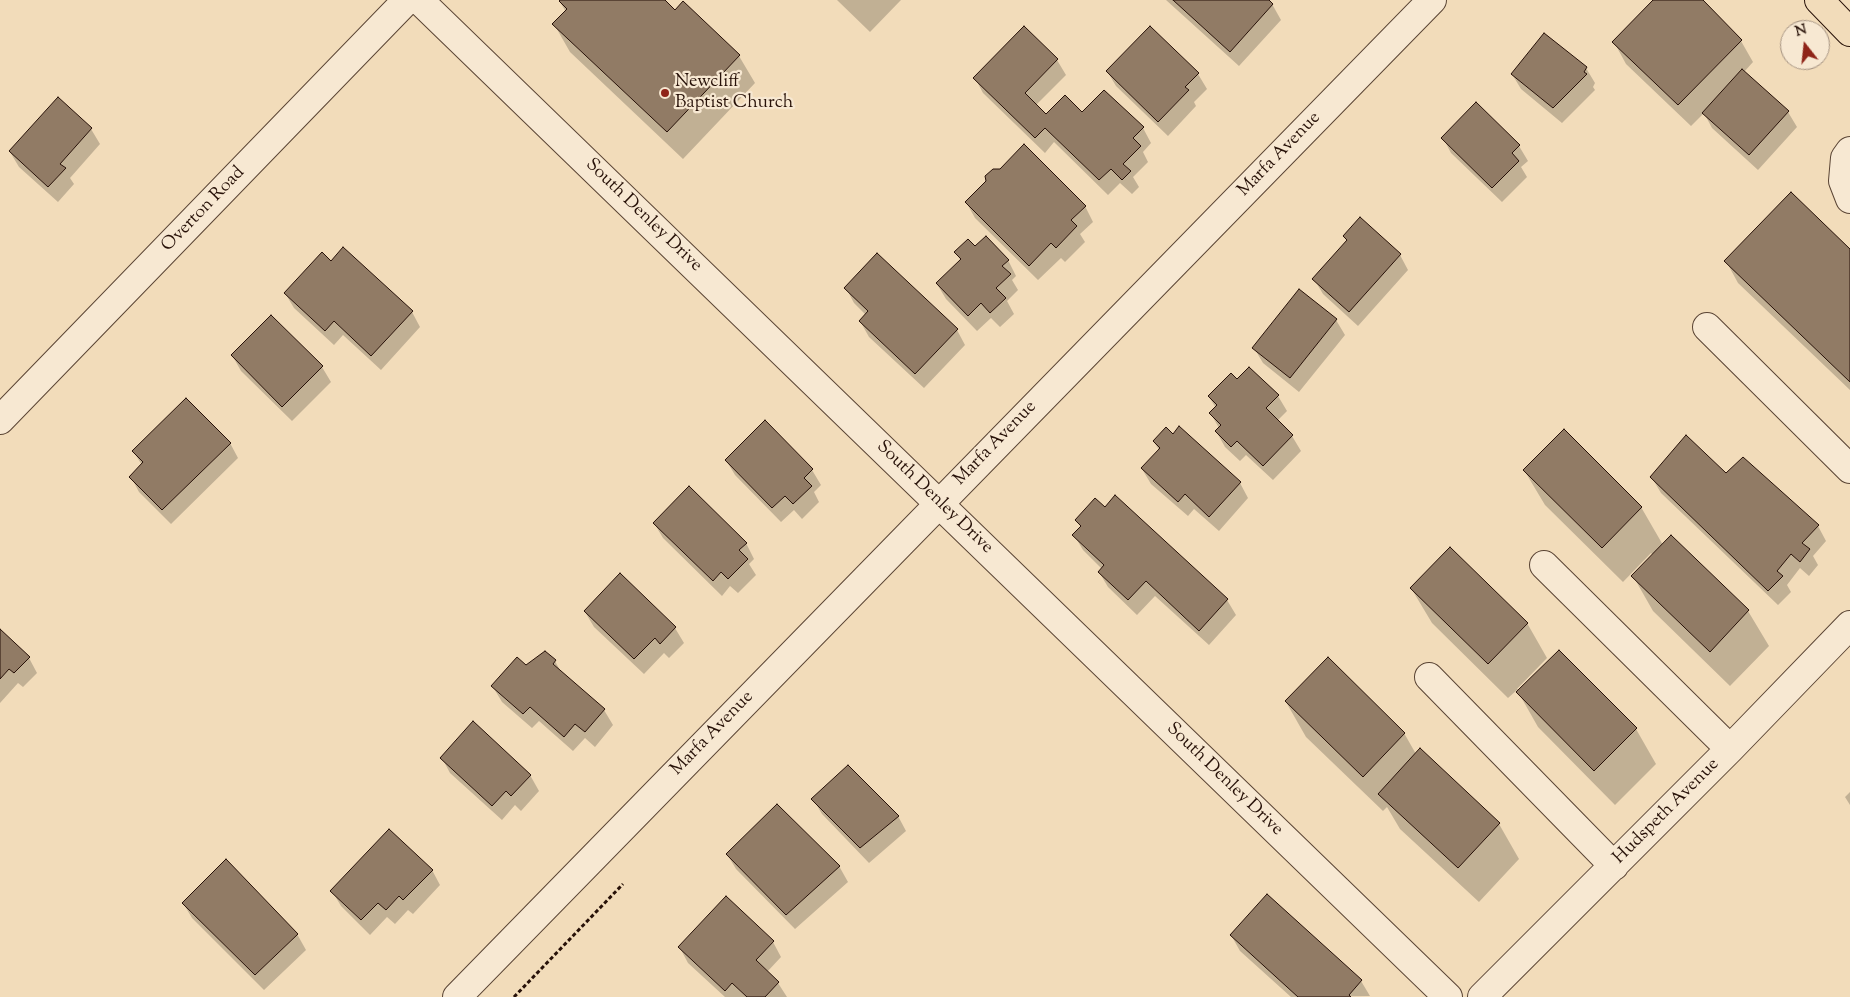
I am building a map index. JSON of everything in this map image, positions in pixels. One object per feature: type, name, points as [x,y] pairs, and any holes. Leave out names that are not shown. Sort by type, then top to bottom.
[{"type":"main road","points":[[1819,0],[1850,32]]},
{"type":"street","name":"Overton Road","points":[[0,420],[407,0]]},
{"type":"street","name":"South Denley Drive","points":[[419,0],[1448,997]]},
{"type":"street","name":"Marfa Avenue","points":[[457,997],[1432,0]]},
{"type":"street","points":[[1850,152],[1844,158],[1843,181],[1850,199]]},
{"type":"street","points":[[1707,327],[1850,469]]},
{"type":"street","points":[[1544,565],[1730,749]]},
{"type":"street","name":"Hudspeth Avenue","points":[[1482,997],[1730,749],[1850,625]]},
{"type":"street","points":[[1429,677],[1614,866]]},
{"type":"path","points":[[514,997],[623,884]]},
{"type":"building","name":"Newcliff Baptist Church","points":[[560,0],[665,0],[675,10],[683,1],[740,55],[667,132],[552,24],[567,9]]},
{"type":"building","points":[[1173,0],[1269,0],[1273,4],[1230,52]]},
{"type":"building","points":[[1653,0],[1703,0],[1742,40],[1678,105],[1612,42]]},
{"type":"building","points":[[1024,26],[1058,59],[1025,93],[1046,114],[1065,95],[1082,112],[1104,90],[1144,127],[1133,138],[1141,146],[1123,164],[1131,171],[1122,180],[1111,169],[1099,180],[1045,128],[1035,138],[973,78]]},
{"type":"building","points":[[1150,26],[1199,73],[1185,87],[1189,90],[1158,122],[1106,71]]},
{"type":"building","points":[[1544,33],[1587,67],[1584,72],[1587,74],[1553,108],[1511,74]]},
{"type":"building","points":[[1742,69],[1789,111],[1749,155],[1702,113]]},
{"type":"building","points":[[58,97],[92,128],[60,164],[66,168],[48,187],[9,151]]},
{"type":"building","points":[[1476,102],[1520,145],[1512,153],[1519,161],[1492,188],[1441,138]]},
{"type":"building","points":[[1024,144],[1086,206],[1071,220],[1077,226],[1056,248],[1051,243],[1029,266],[965,202],[986,181],[985,176],[993,169],[1000,169]]},
{"type":"building","points":[[1791,192],[1850,249],[1850,382],[1724,261]]},
{"type":"building","points":[[1360,217],[1401,254],[1349,312],[1312,279],[1347,240],[1343,236]]},
{"type":"building","points":[[986,236],[1009,260],[1002,266],[1011,274],[996,288],[1006,298],[990,313],[981,303],[968,316],[936,283],[961,259],[954,252],[968,239],[975,246]]},
{"type":"building","points":[[343,247],[413,311],[371,356],[334,321],[325,331],[284,293],[322,252],[331,261]]},
{"type":"building","points":[[877,253],[958,329],[915,374],[859,321],[868,311],[844,288]]},
{"type":"building","points":[[1299,289],[1337,319],[1290,378],[1252,348]]},
{"type":"building","points":[[271,315],[323,366],[282,407],[231,355]]},
{"type":"building","points":[[1249,367],[1279,395],[1266,408],[1293,435],[1263,466],[1237,441],[1231,447],[1215,431],[1221,425],[1209,413],[1217,405],[1208,396],[1231,373],[1237,379]]},
{"type":"building","points":[[186,398],[231,443],[162,510],[129,477],[143,462],[132,451]]},
{"type":"building","points":[[765,420],[813,469],[804,478],[812,486],[793,504],[785,496],[772,508],[725,460]]},
{"type":"building","points":[[1179,426],[1241,482],[1209,517],[1185,494],[1178,502],[1141,468],[1160,448],[1153,441],[1166,427],[1173,434]]},
{"type":"building","points":[[1564,429],[1642,507],[1602,548],[1523,470]]},
{"type":"building","points":[[1686,435],[1726,473],[1743,457],[1819,525],[1802,543],[1810,549],[1800,562],[1791,554],[1777,571],[1783,576],[1768,591],[1650,477]]},
{"type":"building","points":[[689,486],[747,543],[739,550],[748,559],[728,579],[721,572],[713,581],[653,523]]},
{"type":"building","points":[[1115,495],[1228,599],[1199,631],[1146,581],[1128,600],[1098,572],[1104,565],[1072,535],[1081,526],[1075,520],[1095,498],[1105,507]]},
{"type":"building","points":[[1671,535],[1749,610],[1710,652],[1631,576]]},
{"type":"building","points":[[1450,547],[1528,623],[1488,664],[1410,588]]},
{"type":"building","points":[[620,573],[676,627],[660,644],[655,638],[634,659],[584,611]]},
{"type":"building","points":[[0,629],[30,657],[14,673],[9,669],[0,679]]},
{"type":"building","points":[[1559,650],[1637,728],[1594,771],[1516,692]]},
{"type":"building","points":[[545,651],[556,660],[553,664],[605,709],[585,732],[575,724],[564,737],[530,707],[523,714],[491,686],[517,657],[526,665]]},
{"type":"building","points":[[1328,657],[1405,733],[1363,777],[1285,701]]},
{"type":"building","points":[[473,721],[531,775],[511,796],[506,791],[492,806],[440,758]]},
{"type":"building","points":[[1420,748],[1500,823],[1458,868],[1378,794]]},
{"type":"building","points":[[848,765],[899,816],[860,848],[811,799]]},
{"type":"building","points":[[777,804],[840,866],[786,915],[726,854]]},
{"type":"building","points":[[389,829],[433,870],[403,900],[399,896],[386,910],[378,903],[361,920],[330,891]]},
{"type":"building","points":[[226,859],[298,934],[255,975],[182,903]]},
{"type":"building","points":[[1267,894],[1362,980],[1349,995],[1351,997],[1298,997],[1230,935]]},
{"type":"building","points":[[726,896],[774,941],[756,960],[779,982],[765,997],[747,997],[732,983],[725,991],[678,947]]},
{"type":"place","name":"Newcliff Baptist Church","points":[[665,93]]}]
